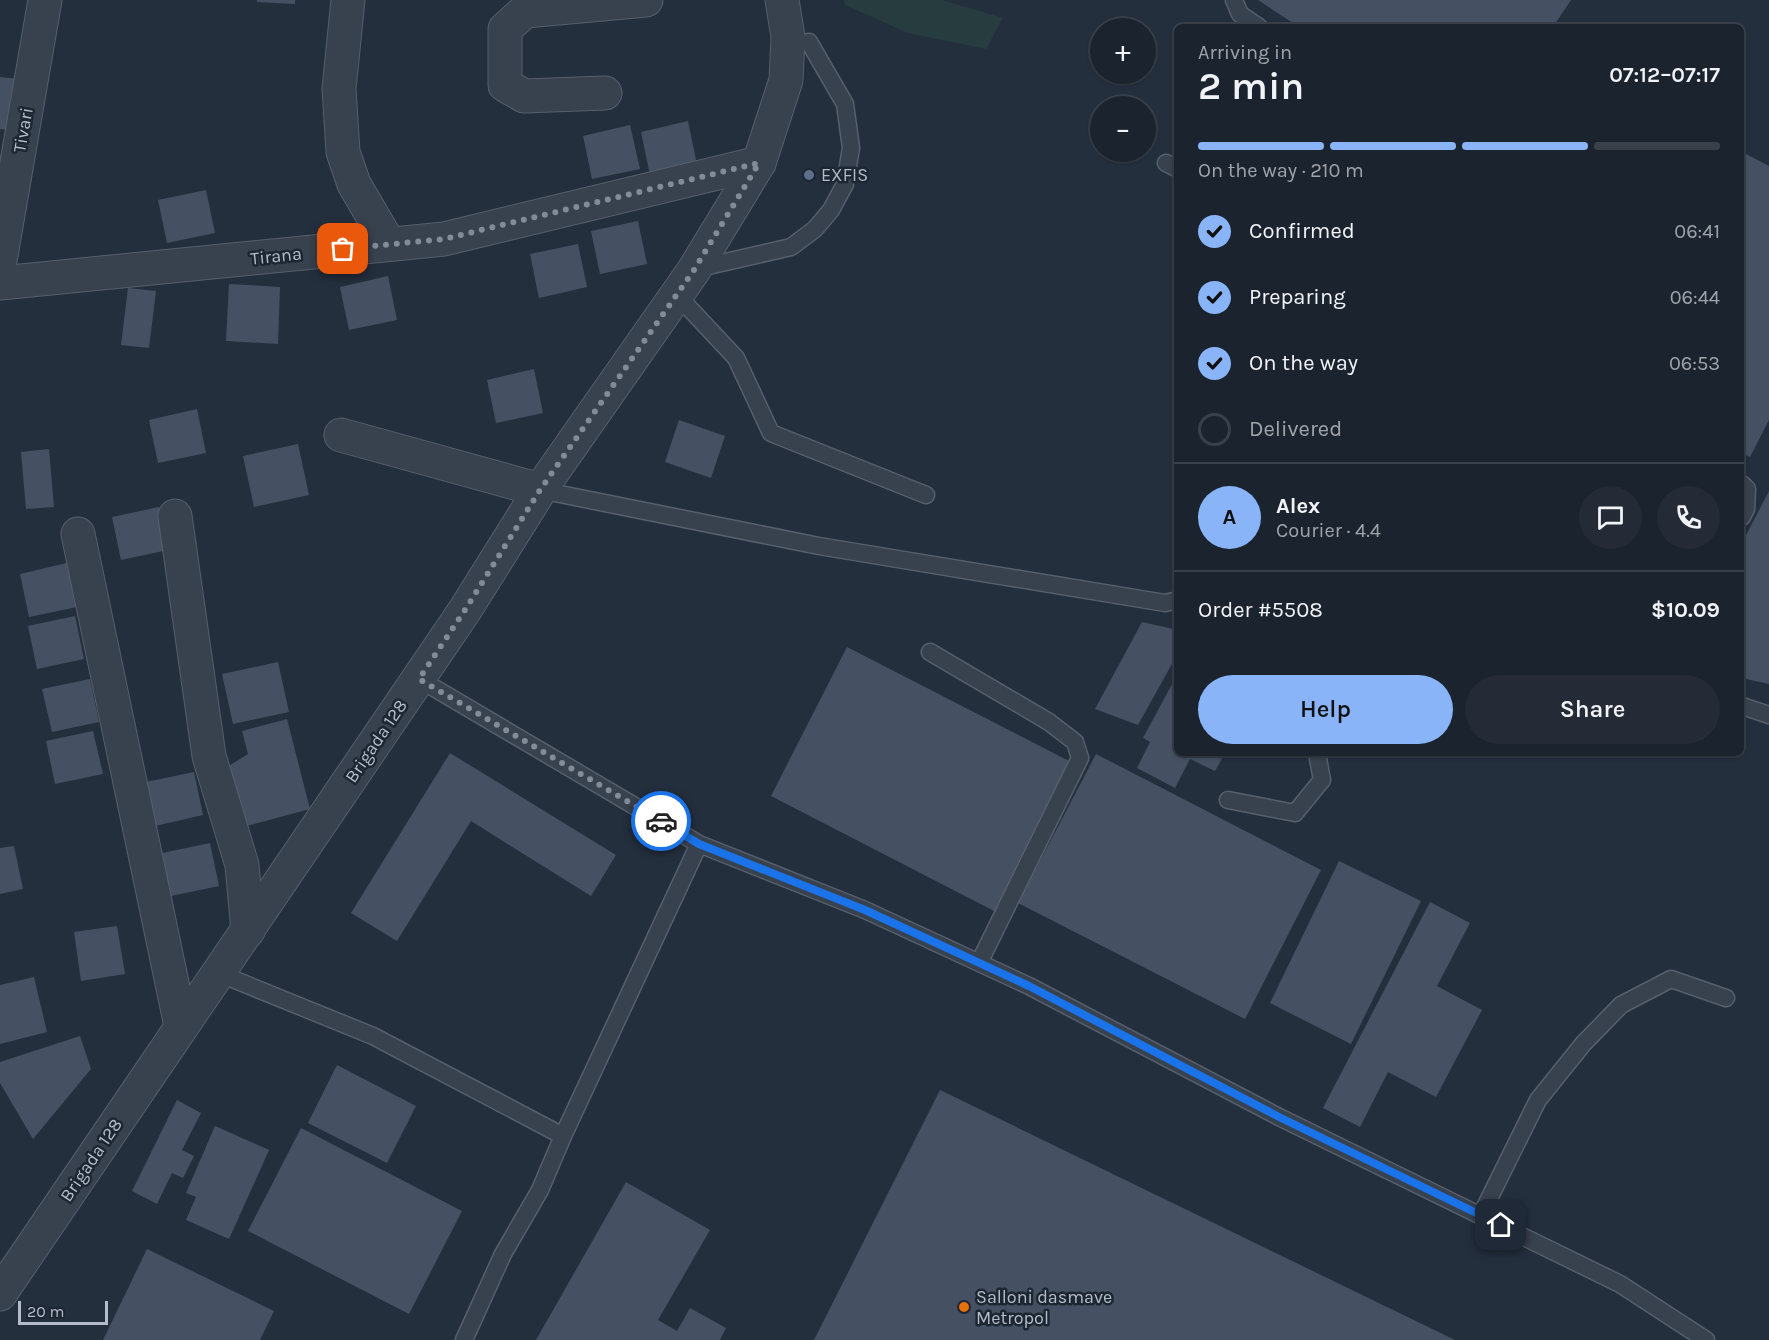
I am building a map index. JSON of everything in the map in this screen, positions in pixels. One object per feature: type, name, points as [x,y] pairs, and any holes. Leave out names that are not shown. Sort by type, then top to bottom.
[{"type":"street","name":"Tivari","points":[[0,261],[45,0]]},
{"type":"street","points":[[348,0],[339,89],[343,152],[354,184],[389,244]]},
{"type":"street","points":[[605,93],[524,96],[505,86],[506,29],[525,11],[646,0]]},
{"type":"street","name":"Brigada 128","points":[[0,1294],[419,679],[540,490],[686,282],[759,163],[786,80],[788,37],[782,0]]},
{"type":"street","name":"Tirana","points":[[0,283],[444,239],[759,163]]},
{"type":"street","points":[[341,435],[540,490]]},
{"type":"street","points":[[175,516],[210,756],[242,865],[248,931]]},
{"type":"street","points":[[78,534],[182,1026]]},
{"type":"lane","points":[[1234,0],[1240,14],[1255,24]]},
{"type":"lane","points":[[809,42],[845,104],[851,148],[845,184],[826,217],[815,230],[791,247],[686,282],[736,358],[771,433],[926,495]]},
{"type":"lane","points":[[1744,486],[1747,489],[1744,513]]},
{"type":"lane","points":[[540,490],[819,546],[1165,603],[1174,601]]},
{"type":"lane","points":[[930,652],[1049,722],[1075,742],[1080,758],[979,963]]},
{"type":"lane","points":[[419,679],[699,844],[865,910],[1029,986],[1279,1117],[1620,1284],[1706,1340]]},
{"type":"lane","points":[[1744,707],[1769,715]]},
{"type":"lane","points":[[1228,800],[1295,813],[1322,780],[1318,756]]},
{"type":"lane","points":[[464,1340],[503,1254],[540,1190],[699,844]]},
{"type":"lane","points":[[218,972],[373,1036],[563,1136]]},
{"type":"lane","points":[[1481,1215],[1538,1100],[1583,1044],[1621,1005],[1671,978],[1726,998]]},
{"type":"green space","points":[[844,0],[942,0],[1003,18],[986,49],[908,33],[845,5]]},
{"type":"building","points":[[257,0],[295,0],[295,4],[257,2]]},
{"type":"building","points":[[1258,0],[1571,0],[1555,24],[1294,24]]},
{"type":"building","points":[[0,77],[18,79],[10,130],[0,129]]},
{"type":"building","points":[[688,121],[697,165],[650,175],[641,132]]},
{"type":"building","points":[[630,125],[640,169],[592,179],[583,136]]},
{"type":"building","points":[[1746,154],[1769,166],[1769,420],[1750,457],[1744,454],[1744,158]]},
{"type":"building","points":[[206,190],[215,233],[167,243],[158,200]]},
{"type":"building","points":[[638,221],[647,264],[600,274],[591,231]]},
{"type":"building","points":[[578,244],[587,287],[539,298],[530,254]]},
{"type":"building","points":[[388,276],[397,320],[349,330],[340,287]]},
{"type":"building","points":[[229,284],[280,287],[278,344],[226,341]]},
{"type":"building","points":[[128,288],[156,291],[149,348],[121,345]]},
{"type":"building","points":[[534,369],[543,413],[496,423],[487,380]]},
{"type":"building","points":[[197,409],[206,453],[158,463],[149,420]]},
{"type":"building","points":[[679,420],[725,436],[711,478],[665,462]]},
{"type":"building","points":[[298,444],[309,495],[254,507],[243,456]]},
{"type":"building","points":[[49,449],[54,507],[26,509],[21,452]]},
{"type":"building","points":[[1769,491],[1769,684],[1744,678],[1744,539]]},
{"type":"building","points":[[159,507],[168,550],[121,560],[112,517]]},
{"type":"building","points":[[67,563],[77,607],[29,617],[20,574]]},
{"type":"building","points":[[75,616],[84,659],[37,669],[28,626]]},
{"type":"building","points":[[1142,622],[1174,629],[1174,660],[1138,725],[1095,709]]},
{"type":"building","points":[[847,647],[1073,763],[996,912],[771,796]]},
{"type":"building","points":[[278,662],[289,712],[233,724],[222,674]]},
{"type":"building","points":[[90,679],[99,722],[52,732],[42,689]]},
{"type":"building","points":[[1174,680],[1174,756],[1223,756],[1215,771],[1190,759],[1175,788],[1137,768],[1150,742],[1143,738]]},
{"type":"building","points":[[287,719],[310,809],[243,827],[227,767],[248,754],[242,731]]},
{"type":"building","points":[[93,731],[103,774],[55,784],[46,741]]},
{"type":"building","points":[[450,753],[616,855],[591,896],[471,821],[397,941],[351,913]]},
{"type":"building","points":[[1096,754],[1321,870],[1245,1019],[1018,903]]},
{"type":"building","points":[[194,772],[203,815],[155,826],[146,782]]},
{"type":"building","points":[[210,843],[219,886],[171,896],[162,853]]},
{"type":"building","points":[[14,846],[23,889],[0,894],[0,848]]},
{"type":"building","points":[[1339,861],[1421,901],[1351,1044],[1270,1003]]},
{"type":"building","points":[[1430,902],[1470,923],[1437,986],[1482,1010],[1436,1097],[1388,1072],[1360,1127],[1323,1108]]},
{"type":"building","points":[[117,926],[125,974],[81,981],[74,932]]},
{"type":"building","points":[[34,977],[47,1032],[0,1044],[0,985]]},
{"type":"building","points":[[80,1036],[91,1069],[33,1139],[0,1083],[0,1062]]},
{"type":"building","points":[[337,1065],[416,1106],[387,1163],[308,1123]]},
{"type":"building","points":[[940,1090],[1455,1340],[814,1340]]},
{"type":"building","points":[[177,1100],[201,1113],[182,1150],[194,1156],[183,1178],[172,1173],[157,1204],[132,1191]]},
{"type":"building","points":[[215,1126],[269,1150],[229,1239],[186,1220],[196,1197],[186,1193]]},
{"type":"building","points":[[301,1128],[462,1211],[409,1314],[248,1231]]},
{"type":"building","points":[[626,1182],[710,1230],[658,1320],[677,1331],[690,1308],[726,1328],[720,1340],[536,1340]]},
{"type":"building","points":[[147,1249],[274,1311],[260,1340],[103,1340]]},
{"type":"way so far","points":[[343,249],[444,239],[759,163],[694,270],[540,490],[419,679],[661,821]]},
{"type":"place","name":"EXFIS","points":[[809,175]]},
{"type":"place","name":"Salloni dasmave Metropol","points":[[964,1307]]},
{"type":"route","points":[[661,821],[699,844],[865,910],[1029,986],[1279,1117],[1501,1225]]}]
